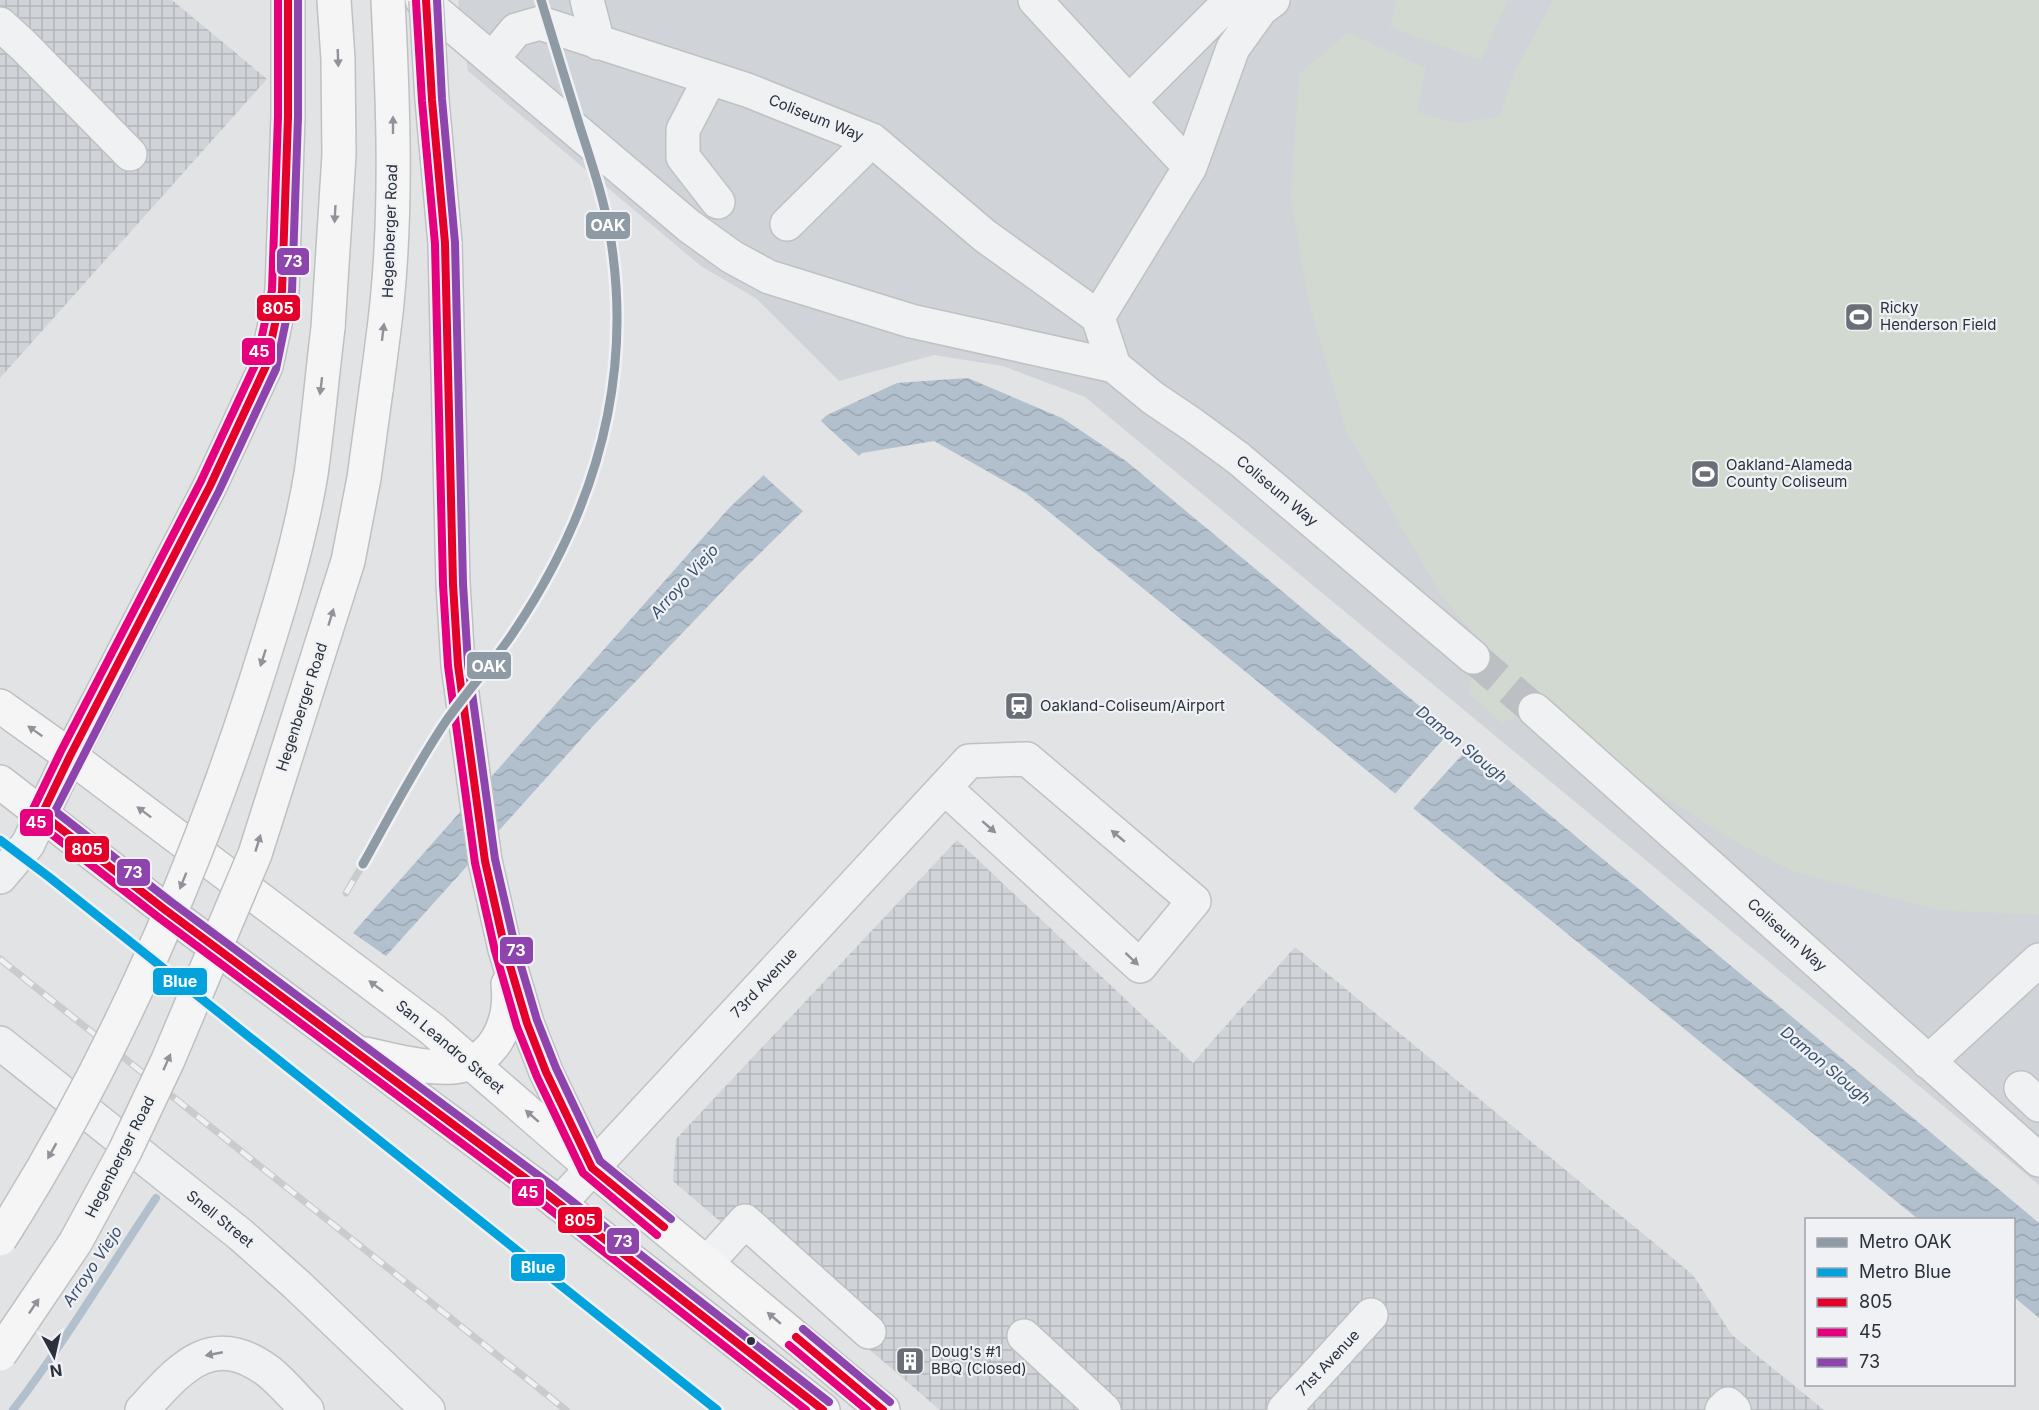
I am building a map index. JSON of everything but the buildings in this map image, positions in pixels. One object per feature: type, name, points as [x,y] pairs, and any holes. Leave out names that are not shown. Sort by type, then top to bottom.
[{"type":"main road","points":[[42,814],[210,486],[266,366],[282,291],[288,117],[288,0]]},
{"type":"main road","points":[[0,1239],[23,1203],[112,1041],[158,943],[203,832],[238,736],[293,554],[310,475],[328,328],[339,155],[338,59],[334,0]]},
{"type":"main road","name":"Hegenberger Road","points":[[0,1354],[75,1243],[126,1151],[168,1060],[255,854],[348,561],[364,478],[387,302],[392,205],[393,95],[388,0]]},
{"type":"main road","points":[[424,0],[446,243],[453,584],[458,665],[485,861],[505,949],[536,1049],[592,1168]]},
{"type":"main road","name":"San Leandro Street","points":[[0,706],[394,1000],[883,1410]]},
{"type":"main road","points":[[0,782],[165,909],[559,1204],[823,1410]]},
{"type":"main road","points":[[357,1052],[403,1063],[454,1067],[484,1055],[496,1043],[505,1026],[509,1007],[505,949]]},
{"type":"street","points":[[424,0],[689,226],[732,257],[769,277],[910,321],[1114,366]]},
{"type":"street","points":[[587,0],[598,43]]},
{"type":"street","points":[[1035,0],[1190,167]]},
{"type":"street","points":[[1129,102],[1231,0]]},
{"type":"street","points":[[1114,366],[1098,317],[1190,167],[1233,48],[1262,9],[1273,0]]},
{"type":"street","name":"Coliseum Way","points":[[492,59],[516,30],[540,23],[747,90],[872,140],[985,236],[1098,317]]},
{"type":"street","points":[[0,24],[130,154]]},
{"type":"street","points":[[710,78],[683,130],[683,157],[718,202]]},
{"type":"street","points":[[787,225],[872,140]]},
{"type":"street","name":"Coliseum Way","points":[[1114,366],[1153,398],[1193,424],[1238,458],[1473,657]]},
{"type":"street","name":"Coliseum Way","points":[[1535,710],[2039,1160]]},
{"type":"street","name":"73rd Avenue","points":[[559,1204],[969,761],[1027,759],[1194,901],[1140,966],[945,788]]},
{"type":"street","points":[[0,877],[28,844],[42,814]]},
{"type":"street","points":[[1928,1062],[2039,960]]},
{"type":"street","name":"Snell Street","points":[[0,1043],[241,1235],[296,1284],[428,1410]]},
{"type":"street","points":[[707,1263],[745,1221],[869,1332]]},
{"type":"street","name":"71st Avenue","points":[[1284,1410],[1371,1315]]},
{"type":"street","points":[[1024,1336],[1104,1410]]},
{"type":"street","points":[[142,1410],[176,1375],[200,1357],[223,1352],[240,1356],[268,1371],[308,1410]]},
{"type":"street","points":[[1722,1410],[1728,1404],[1734,1410]]},
{"type":"shaded area","points":[[0,0],[172,0],[267,79],[0,378]]},
{"type":"shaded area","points":[[458,0],[2039,0],[2039,1185],[1085,397],[1003,366],[934,355],[839,381],[757,299],[701,266],[468,71]]},
{"type":"shaded area","points":[[1396,0],[1508,0],[1481,60],[1390,27]]},
{"type":"shaded area","name":"Oakland-Alameda County Coliseum","points":[[1553,0],[2039,0],[2039,915],[1939,910],[1794,872],[1729,838],[1639,780],[1544,706],[1502,723],[1469,693],[1476,636],[1441,595],[1347,433],[1309,303],[1291,195],[1299,74],[1348,33],[1426,68],[1417,112],[1458,123],[1499,117],[1515,71]]},
{"type":"shaded area","points":[[957,840],[1193,1063],[1295,947],[1693,1275],[1732,1335],[1824,1410],[940,1410],[673,1181],[676,1139]]},
{"type":"water","name":"Damon Slough","points":[[968,378],[1062,418],[1126,461],[2039,1223],[2039,1318],[2015,1298],[2015,1218],[1917,1218],[1027,494],[934,441],[862,453],[739,574],[592,727],[386,956],[353,933],[730,507],[827,415],[897,383]]},
{"type":"pier","points":[[819,419],[861,458],[805,513],[761,473]]},
{"type":"pier","points":[[1452,729],[1471,745],[1411,811],[1393,796]]},
{"type":"waterway","name":"Arroyo Viejo","points":[[13,1410],[69,1331],[156,1198]]},
{"type":"tunnel","points":[[1473,657],[1535,710]]},
{"type":"railway","points":[[346,893],[363,864]]},
{"type":"railway","points":[[0,959],[566,1410]]},
{"type":"metro line","name":"OAK","points":[[363,864],[435,738],[507,642],[543,585],[586,493],[601,444],[611,395],[616,345],[616,294],[611,241],[598,183],[541,0]]},
{"type":"metro line","name":"Blue","points":[[0,840],[717,1410]]},
{"type":"transit line","name":"45","points":[[278,0],[278,117],[272,290],[256,363],[201,481],[61,751],[33,809],[32,816],[36,822],[158,917],[538,1200],[806,1410]]},
{"type":"transit line","name":"805","points":[[288,0],[288,117],[282,291],[266,366],[210,486],[42,814],[164,909],[544,1192],[823,1410]]},
{"type":"transit line","name":"73","points":[[298,0],[298,117],[292,291],[276,369],[219,491],[55,811],[170,901],[550,1184],[829,1402]]},
{"type":"transit line","name":"805","points":[[426,0],[432,100],[445,243],[453,584],[458,665],[485,861],[505,949],[527,1023],[546,1072],[592,1168],[664,1227]]},
{"type":"transit line","name":"73","points":[[437,0],[442,99],[455,243],[463,584],[468,664],[495,859],[515,946],[537,1020],[556,1068],[600,1161],[671,1219]]},
{"type":"transit line","name":"45","points":[[416,1],[422,101],[435,244],[443,584],[448,666],[475,863],[495,951],[517,1027],[537,1077],[583,1173],[657,1235]]},
{"type":"transit line","name":"73","points":[[803,1329],[890,1402]]},
{"type":"transit line","name":"805","points":[[796,1337],[883,1410]]},
{"type":"transit line","name":"45","points":[[789,1345],[867,1410]]},
{"type":"place","name":"Ricky Henderson Field","points":[[1859,317]]},
{"type":"place","name":"Oakland-Alameda County Coliseum","points":[[1705,474]]},
{"type":"place","name":"Oakland-Coliseum/Airport","points":[[1019,706]]},
{"type":"place","name":"Doug's #1 BBQ (Closed)","points":[[910,1361]]}]
